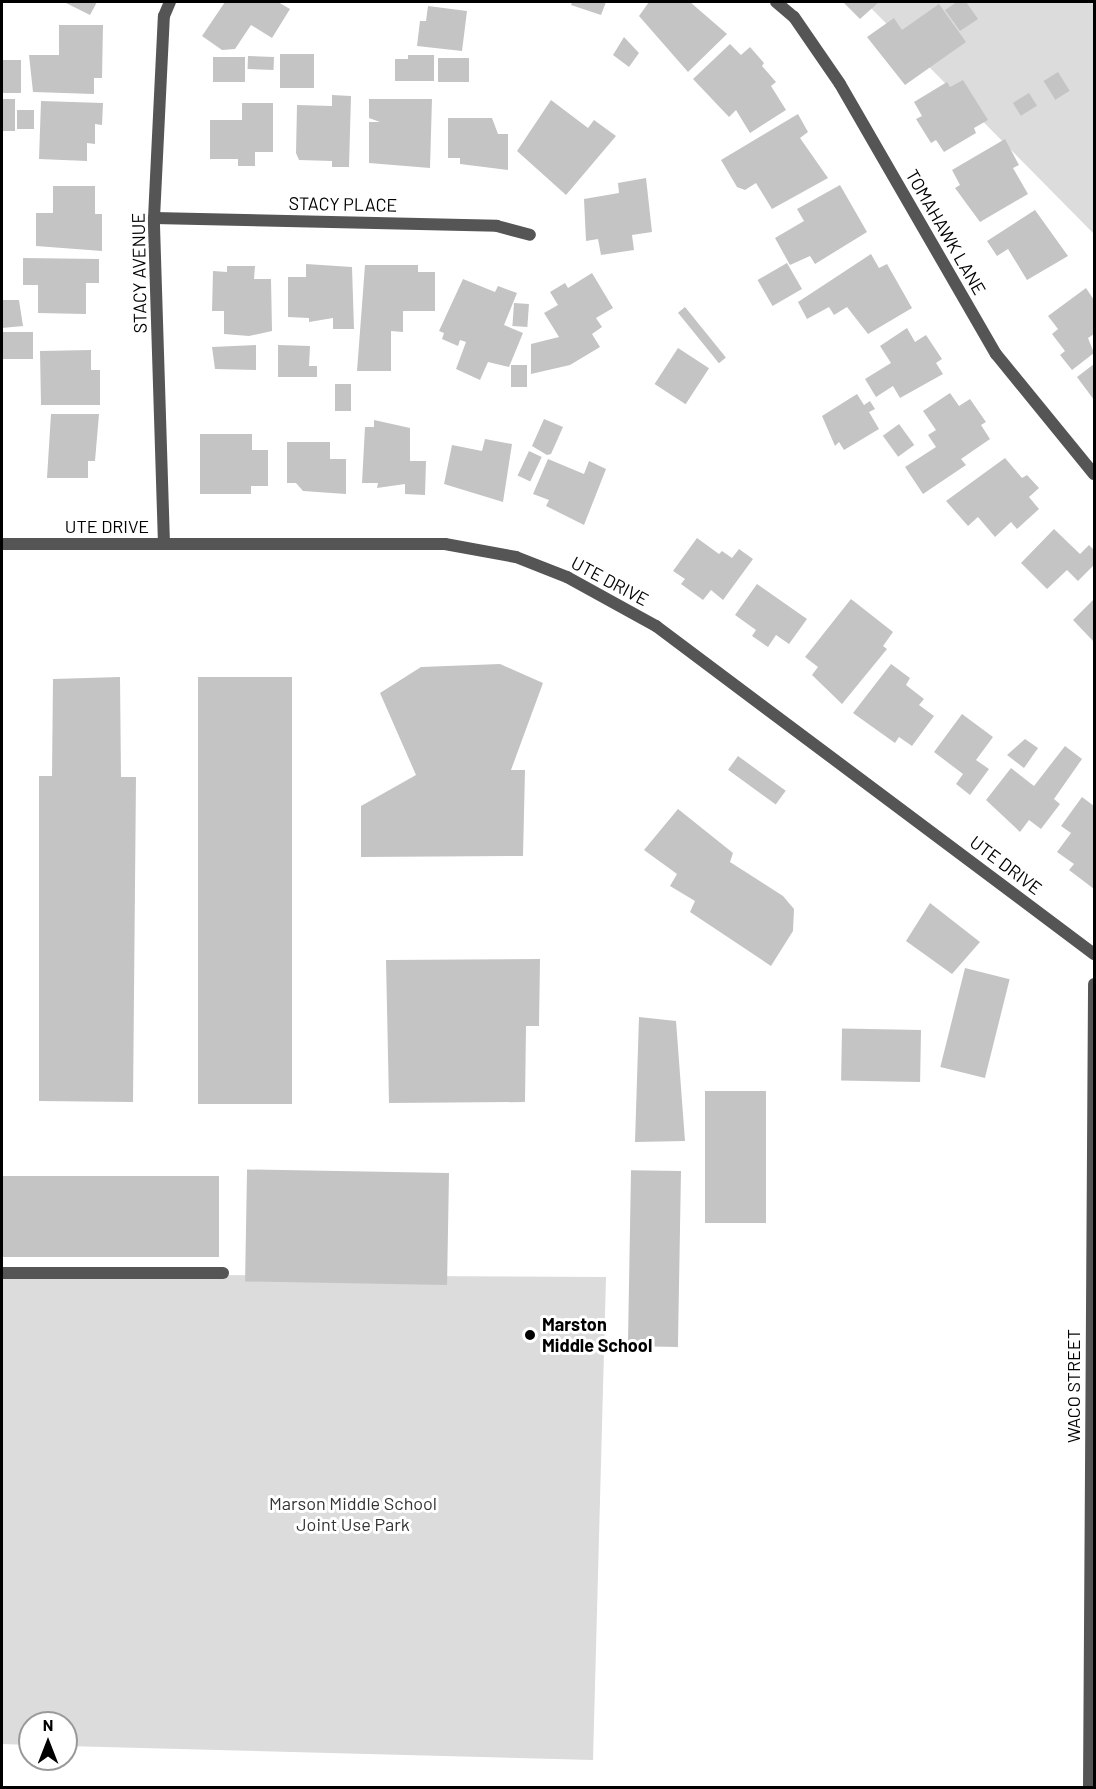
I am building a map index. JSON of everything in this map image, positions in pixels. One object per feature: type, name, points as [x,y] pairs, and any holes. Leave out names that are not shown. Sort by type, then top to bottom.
[{"type":"street","name":"STACY AVENUE","points":[[164,544],[154,218],[164,15],[170,2]]},
{"type":"street","name":"TOMAHAWK LANE","points":[[776,2],[794,17],[840,84],[996,354],[1095,474]]},
{"type":"street","name":"STACY PLACE","points":[[154,218],[497,226],[530,235]]},
{"type":"street","name":"UTE DRIVE","points":[[2,544],[445,544],[516,557],[567,577],[657,626],[1095,954]]},
{"type":"street","name":"WACO STREET","points":[[1089,1788],[1095,984]]},
{"type":"street","points":[[2,1273],[223,1273]]},
{"type":"green space","points":[[865,2],[1094,2],[1094,234]]},
{"type":"green space","name":"Marson Middle School Joint Use Park","points":[[2,1274],[606,1277],[593,1760],[78,1746],[78,1711],[18,1711],[18,1745],[2,1744]]},
{"type":"building","points":[[64,2],[97,2],[90,15]]},
{"type":"building","points":[[225,2],[278,2],[290,9],[272,38],[251,25],[235,49],[222,50],[202,36]]},
{"type":"building","points":[[572,2],[606,2],[601,15],[571,5]]},
{"type":"building","points":[[649,2],[690,2],[727,34],[688,72],[639,16]]},
{"type":"building","points":[[843,2],[879,2],[860,19]]},
{"type":"building","points":[[957,2],[966,2],[978,19],[960,31],[945,10]]},
{"type":"building","points":[[939,4],[966,42],[905,85],[867,37],[894,18],[902,30]]},
{"type":"building","points":[[428,6],[467,11],[462,51],[417,46],[420,21],[426,21]]},
{"type":"building","points":[[59,25],[103,25],[102,78],[94,78],[94,94],[33,92],[29,55],[59,55]]},
{"type":"building","points":[[624,37],[639,53],[629,67],[613,55]]},
{"type":"building","points":[[730,44],[741,55],[750,47],[764,63],[762,66],[776,82],[771,86],[786,110],[750,133],[736,110],[729,117],[693,79]]},
{"type":"building","points":[[280,54],[314,54],[314,88],[280,88]]},
{"type":"building","points":[[408,55],[434,55],[434,81],[395,81],[395,59],[408,59]]},
{"type":"building","points":[[248,56],[274,57],[274,70],[248,69]]},
{"type":"building","points":[[213,57],[245,57],[245,82],[213,82]]},
{"type":"building","points":[[438,58],[469,58],[469,82],[438,82]]},
{"type":"building","points":[[2,60],[21,60],[21,93],[2,93]]},
{"type":"building","points":[[1058,72],[1070,91],[1055,100],[1044,81]]},
{"type":"building","points":[[963,80],[988,120],[974,128],[976,133],[944,152],[936,140],[931,143],[916,119],[922,116],[914,102],[947,82],[950,87]]},
{"type":"building","points":[[1029,93],[1037,106],[1021,116],[1013,103]]},
{"type":"building","points":[[332,95],[351,96],[349,167],[332,167],[332,161],[299,160],[296,153],[297,105],[332,106]]},
{"type":"building","points":[[2,99],[15,99],[15,131],[2,131]]},
{"type":"building","points":[[369,99],[432,99],[430,168],[369,163],[369,122],[380,122],[369,118]]},
{"type":"building","points":[[551,100],[588,128],[594,120],[616,136],[566,195],[517,151]]},
{"type":"building","points":[[41,101],[103,103],[102,125],[95,124],[95,144],[87,143],[87,161],[39,159]]},
{"type":"building","points":[[242,103],[273,103],[273,152],[255,152],[255,166],[238,166],[238,159],[210,159],[210,120],[242,120]]},
{"type":"building","points":[[17,110],[34,110],[34,129],[17,129]]},
{"type":"building","points":[[798,114],[808,132],[800,138],[828,178],[772,209],[756,183],[745,190],[737,187],[721,160]]},
{"type":"building","points":[[448,118],[492,118],[498,134],[508,134],[508,170],[460,164],[460,158],[448,158]]},
{"type":"building","points":[[1005,139],[1019,165],[1013,168],[1028,194],[980,222],[955,188],[960,185],[952,170]]},
{"type":"building","points":[[646,178],[652,232],[632,235],[634,250],[601,255],[598,239],[586,241],[584,199],[619,193],[618,183]]},
{"type":"building","points":[[840,185],[867,232],[815,264],[810,256],[790,265],[775,238],[804,221],[797,209]]},
{"type":"building","points":[[53,186],[95,186],[95,214],[102,214],[102,251],[36,246],[36,213],[53,213]]},
{"type":"building","points":[[1035,210],[1068,256],[1027,280],[1008,249],[997,256],[987,241]]},
{"type":"building","points":[[871,254],[879,268],[887,264],[912,308],[868,334],[847,307],[834,315],[829,307],[807,319],[798,302]]},
{"type":"building","points":[[23,258],[99,259],[99,283],[86,283],[86,314],[38,313],[38,285],[23,285]]},
{"type":"building","points":[[787,263],[802,289],[773,306],[758,280]]},
{"type":"building","points":[[306,264],[352,267],[354,329],[333,329],[333,318],[309,322],[309,318],[288,317],[288,277],[306,277]]},
{"type":"building","points":[[365,265],[418,265],[418,272],[435,272],[435,311],[403,311],[403,332],[391,331],[391,371],[357,371]]},
{"type":"building","points":[[227,266],[255,266],[254,279],[271,279],[272,331],[249,336],[224,334],[224,311],[212,311],[213,271],[227,272]]},
{"type":"building","points":[[592,273],[613,308],[596,318],[602,327],[592,334],[600,347],[570,365],[531,374],[531,344],[559,337],[544,313],[558,305],[550,292],[565,283],[568,288]]},
{"type":"building","points":[[463,279],[495,292],[498,286],[517,293],[504,325],[523,333],[509,367],[488,362],[480,380],[456,369],[466,342],[460,340],[458,346],[442,339],[444,333],[439,331]]},
{"type":"building","points":[[1086,288],[1094,300],[1094,334],[1088,338],[1094,353],[1072,370],[1060,355],[1065,351],[1052,334],[1058,329],[1048,316]]},
{"type":"building","points":[[2,300],[19,300],[23,326],[2,328]]},
{"type":"building","points":[[514,303],[529,304],[527,327],[512,326]]},
{"type":"building","points":[[685,307],[726,358],[719,363],[678,313]]},
{"type":"building","points":[[907,328],[915,342],[926,335],[942,359],[936,363],[943,374],[900,398],[893,386],[876,397],[865,379],[891,363],[880,346]]},
{"type":"building","points":[[2,332],[33,332],[33,359],[2,359]]},
{"type":"building","points":[[256,345],[256,370],[215,369],[212,347]]},
{"type":"building","points":[[278,345],[310,346],[309,366],[317,366],[317,377],[278,377]]},
{"type":"building","points":[[678,348],[709,368],[686,404],[655,384]]},
{"type":"building","points":[[91,350],[91,370],[100,370],[100,405],[41,405],[40,351]]},
{"type":"building","points":[[1094,364],[1094,400],[1077,377]]},
{"type":"building","points":[[511,365],[527,365],[527,387],[511,387]]},
{"type":"building","points":[[335,384],[351,384],[351,411],[335,411]]},
{"type":"building","points":[[950,393],[959,406],[970,399],[986,422],[981,425],[990,439],[961,459],[966,465],[923,494],[905,467],[936,447],[928,435],[936,430],[923,411]]},
{"type":"building","points":[[857,394],[864,405],[870,401],[875,409],[869,412],[879,429],[844,450],[839,442],[835,446],[822,416]]},
{"type":"building","points":[[51,414],[99,414],[95,461],[88,461],[88,478],[47,478]]},
{"type":"building","points":[[544,419],[563,427],[551,454],[547,455],[532,446]]},
{"type":"building","points":[[374,420],[410,428],[410,461],[426,461],[425,495],[405,494],[405,484],[377,488],[378,483],[362,483],[365,427],[374,427]]},
{"type":"building","points":[[899,424],[914,445],[898,457],[883,436]]},
{"type":"building","points":[[200,434],[252,434],[252,450],[268,450],[268,486],[251,486],[251,494],[200,494]]},
{"type":"building","points":[[485,439],[512,444],[503,502],[444,484],[452,445],[482,451]]},
{"type":"building","points":[[287,442],[330,442],[330,459],[346,459],[346,494],[303,491],[296,483],[287,483]]},
{"type":"building","points":[[529,451],[542,457],[530,481],[518,475]]},
{"type":"building","points":[[1005,458],[1022,478],[1027,475],[1039,488],[1029,497],[1039,509],[1017,529],[1011,522],[995,537],[978,517],[968,526],[946,501]]},
{"type":"building","points":[[548,459],[584,474],[589,461],[606,469],[584,525],[546,506],[549,500],[533,494]]},
{"type":"building","points":[[1054,529],[1080,554],[1089,545],[1094,550],[1094,565],[1078,581],[1067,570],[1047,589],[1021,563]]},
{"type":"building","points":[[697,538],[719,554],[722,551],[732,558],[739,549],[753,559],[723,600],[711,590],[703,600],[681,584],[685,579],[673,571]]},
{"type":"building","points":[[757,584],[807,619],[789,644],[776,635],[768,647],[752,636],[756,630],[735,615]]},
{"type":"building","points":[[851,599],[893,632],[883,646],[887,649],[842,704],[812,675],[818,667],[805,657]]},
{"type":"building","points":[[1094,599],[1094,642],[1073,620]]},
{"type":"building","points":[[500,664],[543,683],[511,770],[525,770],[523,856],[361,857],[361,806],[416,775],[380,693],[421,667]]},
{"type":"building","points":[[891,664],[910,678],[906,685],[924,699],[919,705],[934,716],[912,746],[899,737],[895,743],[853,713]]},
{"type":"building","points":[[120,677],[121,777],[136,777],[133,1102],[39,1101],[39,776],[52,776],[53,679]]},
{"type":"building","points":[[198,677],[292,677],[292,1104],[198,1104]]},
{"type":"building","points":[[962,714],[993,737],[976,760],[989,769],[970,795],[956,784],[963,774],[934,752]]},
{"type":"building","points":[[1025,739],[1038,748],[1024,768],[1007,755]]},
{"type":"building","points":[[1065,746],[1082,759],[1054,799],[1060,804],[1041,829],[1029,820],[1020,832],[986,800],[1011,768],[1034,786]]},
{"type":"building","points":[[738,756],[786,791],[776,804],[728,770]]},
{"type":"building","points":[[1082,797],[1094,806],[1094,889],[1069,870],[1074,864],[1057,852],[1071,833],[1061,826]]},
{"type":"building","points":[[678,809],[733,853],[730,862],[783,896],[794,909],[793,931],[771,966],[690,912],[695,901],[670,886],[677,874],[644,850]]},
{"type":"building","points":[[930,903],[980,942],[952,974],[906,941]]},
{"type":"building","points":[[540,959],[539,1026],[526,1026],[525,1102],[389,1103],[386,960]]},
{"type":"building","points":[[965,968],[1010,979],[985,1078],[940,1067]]},
{"type":"building","points":[[639,1017],[676,1021],[685,1141],[635,1142]]},
{"type":"building","points":[[842,1029],[921,1030],[920,1082],[841,1081]]},
{"type":"building","points":[[705,1091],[766,1091],[766,1223],[705,1223]]},
{"type":"building","points":[[247,1169],[449,1173],[447,1285],[245,1281]]},
{"type":"building","points":[[631,1170],[681,1171],[678,1347],[628,1346]]},
{"type":"building","points":[[2,1176],[219,1176],[219,1257],[2,1257]]},
{"type":"place","name":"Marston Middle School","points":[[530,1335]]}]
